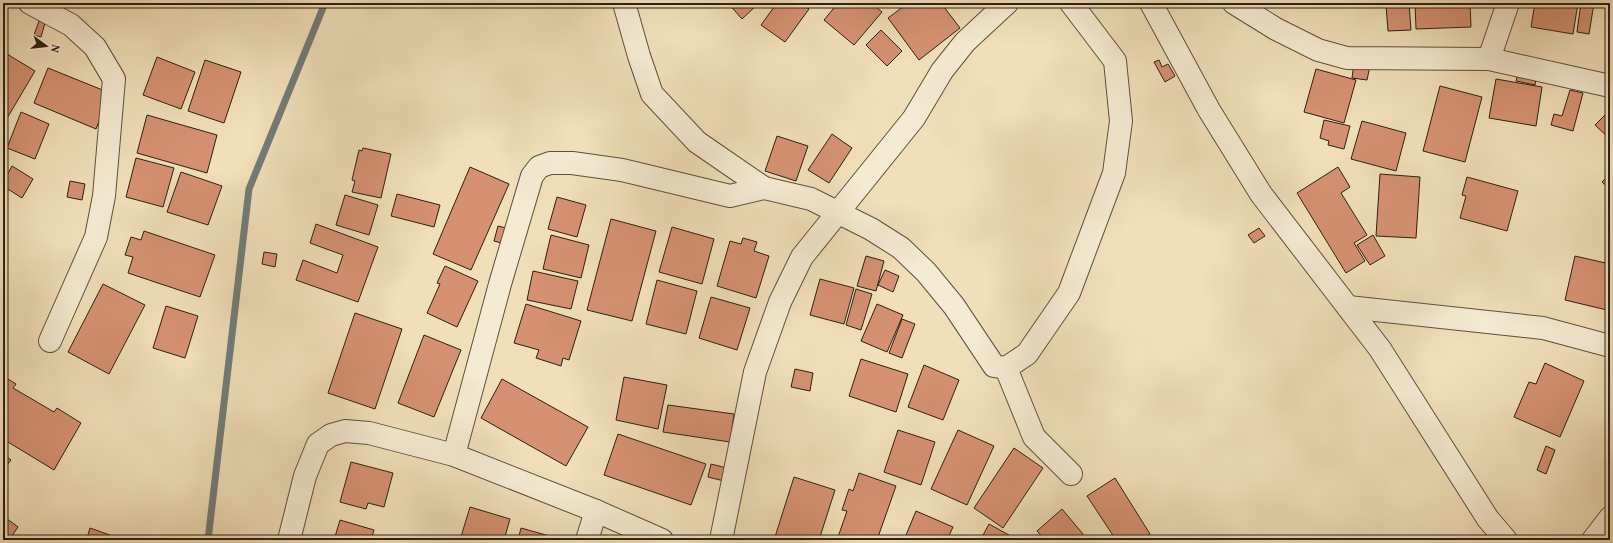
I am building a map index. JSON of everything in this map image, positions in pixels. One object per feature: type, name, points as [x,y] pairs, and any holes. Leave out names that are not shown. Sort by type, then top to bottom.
[{"type":"street","points":[[30,3],[71,25],[95,47],[114,79],[104,196],[96,237],[50,341]]},
{"type":"street","points":[[624,3],[639,56],[652,94],[697,142],[764,188],[811,198],[838,211],[901,248],[926,272],[954,306],[994,366],[1006,368],[1027,354],[1068,293],[1114,173],[1121,121],[1115,61],[1071,3]]},
{"type":"street","points":[[721,540],[755,372],[780,302],[802,257],[914,118],[942,71],[965,42],[1007,3]]},
{"type":"street","points":[[1234,3],[1276,29],[1318,50],[1347,58],[1489,59],[1610,86]]},
{"type":"street","points":[[1489,59],[1508,3]]},
{"type":"street","points":[[1154,4],[1209,110],[1261,194],[1380,349],[1488,518],[1506,540]]},
{"type":"street","points":[[454,455],[500,284],[532,176],[539,167],[550,163],[572,163],[622,170],[730,196],[764,188]]},
{"type":"street","points":[[1348,307],[1543,328],[1610,346]]},
{"type":"street","points":[[1006,368],[1034,437],[1071,474]]},
{"type":"street","points":[[289,540],[305,476],[318,444],[331,435],[345,431],[370,433],[454,455],[662,540]]},
{"type":"street","points":[[587,540],[596,512]]},
{"type":"street","points":[[1593,540],[1610,518]]},
{"type":"building","points":[[728,3],[759,3],[742,19]]},
{"type":"building","points":[[777,3],[801,3],[809,9],[785,42],[761,25]]},
{"type":"building","points":[[838,3],[871,3],[882,12],[854,45],[824,20]]},
{"type":"building","points":[[908,3],[941,3],[960,28],[919,60],[888,18]]},
{"type":"building","points":[[1392,3],[1409,3],[1411,30],[1388,31],[1386,5],[1392,5]]},
{"type":"building","points":[[1415,3],[1470,3],[1471,27],[1416,29]]},
{"type":"building","points":[[1535,3],[1578,3],[1573,34],[1531,27]]},
{"type":"building","points":[[1581,3],[1594,3],[1589,34],[1577,32]]},
{"type":"building","points":[[39,21],[45,23],[41,37],[34,35]]},
{"type":"building","points":[[881,30],[902,51],[887,66],[866,45]]},
{"type":"building","points":[[7,54],[35,71],[6,120],[3,119],[3,60]]},
{"type":"building","points":[[157,57],[195,72],[181,109],[143,95]]},
{"type":"building","points":[[205,60],[241,72],[224,123],[188,111]]},
{"type":"building","points":[[1159,60],[1162,67],[1168,64],[1175,76],[1165,82],[1154,62]]},
{"type":"building","points":[[1354,63],[1370,66],[1367,80],[1352,78]]},
{"type":"building","points":[[48,68],[110,93],[96,129],[34,103]]},
{"type":"building","points":[[1316,69],[1356,80],[1344,123],[1304,112]]},
{"type":"building","points":[[1519,70],[1537,74],[1535,85],[1516,81]]},
{"type":"building","points":[[1496,79],[1542,87],[1536,126],[1489,118]]},
{"type":"building","points":[[1440,86],[1482,97],[1465,162],[1423,151]]},
{"type":"building","points":[[1570,90],[1583,93],[1573,131],[1551,125],[1554,114],[1562,116]]},
{"type":"building","points":[[1610,110],[1610,139],[1595,125]]},
{"type":"building","points":[[21,112],[49,124],[35,159],[7,148]]},
{"type":"building","points":[[147,115],[217,135],[207,173],[137,153]]},
{"type":"building","points":[[1324,120],[1350,126],[1344,149],[1328,145],[1329,141],[1320,138]]},
{"type":"building","points":[[1362,121],[1406,133],[1396,171],[1351,159]]},
{"type":"building","points":[[832,134],[852,148],[829,183],[808,170]]},
{"type":"building","points":[[777,136],[808,146],[796,181],[765,171]]},
{"type":"building","points":[[363,148],[391,154],[381,198],[352,192],[355,181],[352,180],[359,150],[362,151]]},
{"type":"building","points":[[136,158],[174,168],[163,207],[126,197]]},
{"type":"building","points":[[12,166],[33,179],[22,198],[3,186],[3,182]]},
{"type":"building","points":[[470,167],[509,184],[471,270],[433,254]]},
{"type":"building","points":[[1338,167],[1350,187],[1341,193],[1367,235],[1354,243],[1365,261],[1346,273],[1297,193]]},
{"type":"building","points":[[181,172],[222,186],[208,225],[167,212]]},
{"type":"building","points":[[1380,174],[1420,177],[1416,238],[1376,236]]},
{"type":"building","points":[[1610,174],[1610,189],[1602,182]]},
{"type":"building","points":[[1467,177],[1518,191],[1507,231],[1460,218],[1466,196],[1462,195]]},
{"type":"building","points":[[70,181],[85,184],[82,200],[67,197]]},
{"type":"building","points":[[397,194],[440,205],[434,227],[391,216]]},
{"type":"building","points":[[345,195],[378,205],[369,235],[336,225]]},
{"type":"building","points":[[557,197],[586,205],[577,237],[548,229]]},
{"type":"building","points":[[611,219],[656,231],[632,321],[587,310]]},
{"type":"building","points":[[316,224],[378,247],[358,302],[296,280],[303,260],[337,273],[343,255],[310,243]]},
{"type":"building","points":[[498,226],[510,229],[505,244],[494,241]]},
{"type":"building","points":[[672,227],[714,239],[702,284],[659,272]]},
{"type":"building","points":[[1259,228],[1265,236],[1254,243],[1248,235]]},
{"type":"building","points":[[144,231],[215,255],[200,297],[128,273],[133,257],[125,255],[131,237],[141,240]]},
{"type":"building","points":[[551,235],[589,245],[581,278],[543,269]]},
{"type":"building","points":[[1373,235],[1385,256],[1370,265],[1357,245]]},
{"type":"building","points":[[743,238],[757,242],[754,251],[769,256],[756,298],[717,286],[730,241],[741,244]]},
{"type":"building","points":[[264,252],[277,254],[275,267],[262,264]]},
{"type":"building","points":[[866,256],[884,261],[876,291],[857,286]]},
{"type":"building","points":[[1575,256],[1610,264],[1610,295],[1607,310],[1565,300]]},
{"type":"building","points":[[445,266],[478,281],[457,327],[427,313],[440,284],[437,283]]},
{"type":"building","points":[[885,270],[899,276],[893,292],[878,285]]},
{"type":"building","points":[[533,271],[578,281],[571,309],[527,300]]},
{"type":"building","points":[[820,279],[854,288],[844,324],[810,315]]},
{"type":"building","points":[[657,280],[697,291],[686,334],[646,324]]},
{"type":"building","points":[[103,284],[145,305],[109,374],[68,352]]},
{"type":"building","points":[[856,289],[872,294],[861,330],[846,325]]},
{"type":"building","points":[[711,297],[750,308],[737,350],[699,338]]},
{"type":"building","points":[[526,304],[581,321],[569,360],[563,358],[561,366],[536,358],[539,350],[514,343]]},
{"type":"building","points":[[877,304],[903,315],[887,352],[861,341]]},
{"type":"building","points":[[166,306],[198,316],[185,358],[153,348]]},
{"type":"building","points":[[355,313],[402,329],[375,409],[328,393]]},
{"type":"building","points":[[902,319],[915,324],[902,358],[889,353]]},
{"type":"building","points":[[424,335],[461,350],[434,417],[398,403]]},
{"type":"building","points":[[861,359],[908,374],[896,412],[849,396]]},
{"type":"building","points":[[1545,363],[1584,381],[1560,437],[1514,417],[1529,382],[1536,384]]},
{"type":"building","points":[[924,365],[959,380],[943,420],[908,407]]},
{"type":"building","points":[[795,369],[813,373],[810,391],[791,387]]},
{"type":"building","points":[[3,376],[16,384],[13,388],[54,412],[57,408],[81,423],[54,470],[3,439]]},
{"type":"building","points":[[624,377],[667,385],[658,429],[616,420]]},
{"type":"building","points":[[502,379],[588,427],[566,466],[481,418]]},
{"type":"building","points":[[668,405],[734,414],[730,442],[663,432]]},
{"type":"building","points":[[898,430],[935,442],[921,485],[884,472]]},
{"type":"building","points":[[958,430],[994,446],[967,505],[931,489]]},
{"type":"building","points":[[618,434],[706,464],[691,505],[604,475]]},
{"type":"building","points":[[1546,446],[1555,450],[1546,474],[1537,470]]},
{"type":"building","points":[[1014,448],[1043,468],[1003,528],[974,508]]},
{"type":"building","points":[[3,454],[11,460],[3,470]]},
{"type":"building","points":[[351,462],[393,473],[384,507],[368,503],[366,509],[340,502]]},
{"type":"building","points":[[711,464],[727,468],[724,481],[708,477]]},
{"type":"building","points":[[859,473],[896,486],[877,540],[847,540],[838,537],[847,511],[842,510],[849,489],[853,491]]},
{"type":"building","points":[[794,477],[835,490],[819,540],[774,540]]},
{"type":"building","points":[[1115,478],[1150,534],[1141,540],[1116,540],[1087,496]]},
{"type":"building","points":[[470,507],[510,519],[504,540],[460,540]]},
{"type":"building","points":[[1062,509],[1083,534],[1080,537],[1083,540],[1045,540],[1037,531]]},
{"type":"building","points":[[916,511],[953,527],[947,540],[904,540]]},
{"type":"building","points":[[3,516],[18,527],[9,540],[3,540]]},
{"type":"building","points":[[340,520],[374,530],[371,540],[334,540]]},
{"type":"building","points":[[989,524],[1018,540],[987,540],[982,537]]},
{"type":"building","points":[[90,528],[124,540],[82,540],[83,537],[87,538]]},
{"type":"building","points":[[521,528],[553,537],[553,540],[518,540]]},
{"type":"building","points":[[1339,535],[1341,540],[1324,540]]},
{"type":"waterway","points":[[208,540],[249,189],[325,3]]}]
